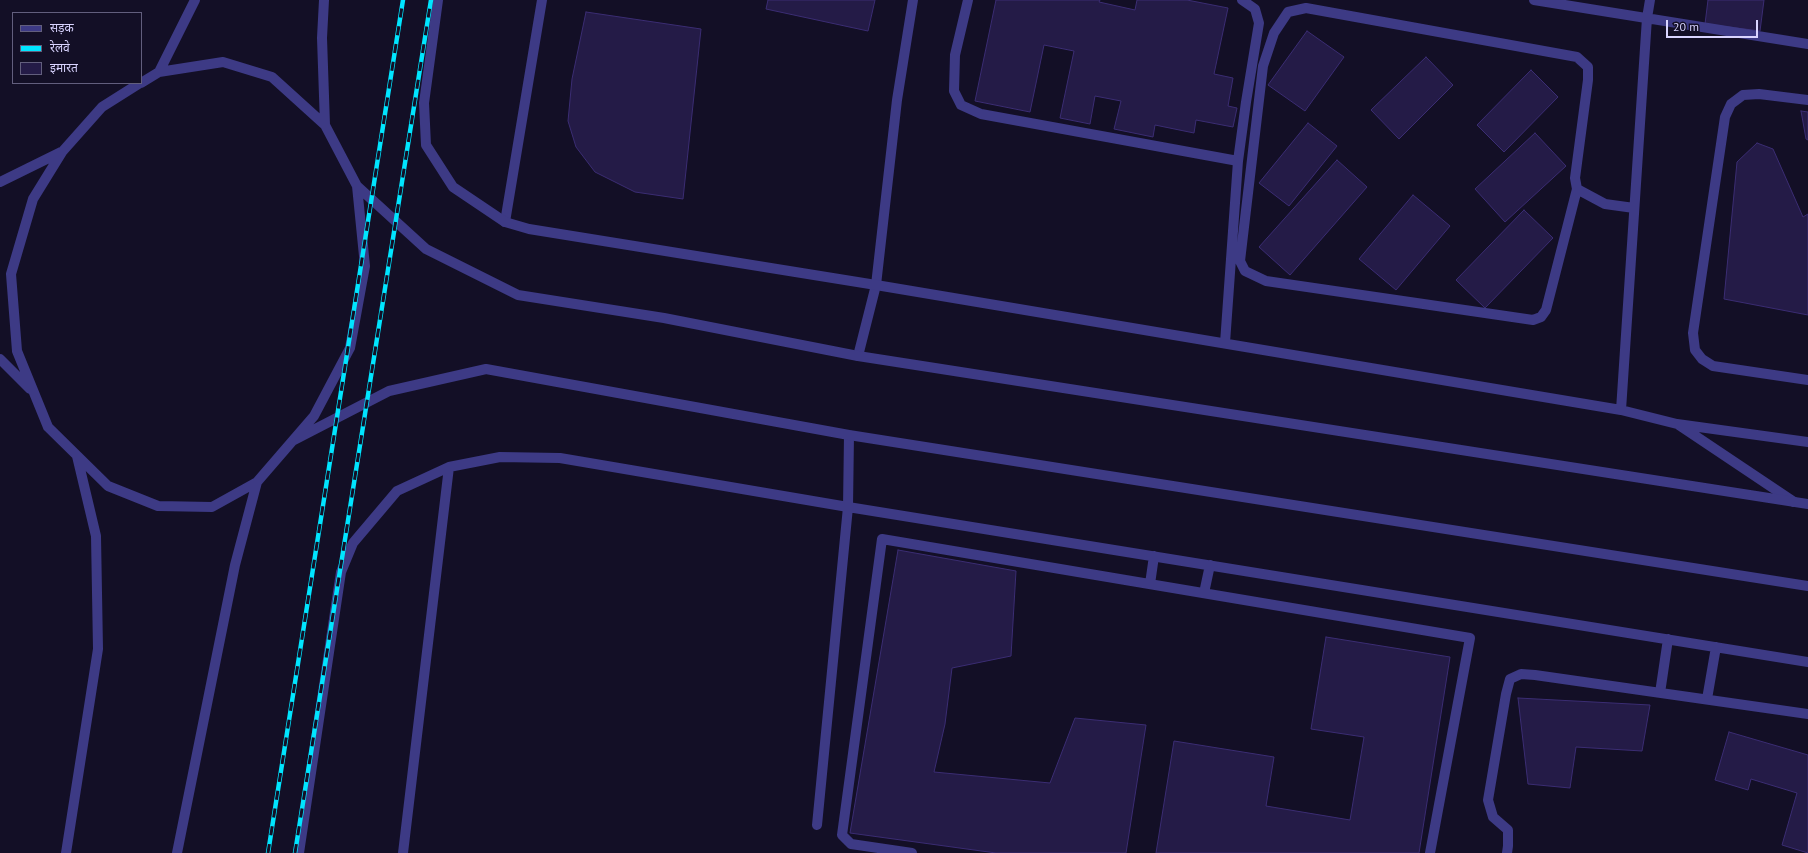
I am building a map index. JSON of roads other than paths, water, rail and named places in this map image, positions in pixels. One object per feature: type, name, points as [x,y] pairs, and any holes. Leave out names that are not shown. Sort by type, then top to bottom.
[{"type":"street","points":[[159,72],[195,0]]},
{"type":"street","points":[[324,0],[322,38],[325,125]]},
{"type":"street","points":[[438,0],[424,102],[426,145],[453,187],[505,222],[529,229],[876,284],[1620,410],[1678,424],[1808,442]]},
{"type":"street","points":[[505,222],[542,0]]},
{"type":"street","points":[[858,356],[876,284],[897,100],[913,0]]},
{"type":"street","points":[[968,0],[955,54],[954,91],[961,105],[981,114],[1238,161]]},
{"type":"street","points":[[1226,343],[1238,161],[1259,23],[1255,9],[1242,0]]},
{"type":"street","points":[[1534,0],[1808,44]]},
{"type":"street","points":[[1620,410],[1647,18],[1650,0]]},
{"type":"street","points":[[1306,8],[1577,57],[1588,66],[1588,80],[1575,178],[1577,189],[1546,310],[1541,317],[1533,320],[1266,281],[1246,271],[1240,261],[1263,66],[1274,33],[1288,12],[1306,8]]},
{"type":"street","points":[[142,82],[159,72],[223,62],[272,78],[325,125],[357,186],[426,249],[518,295],[664,318],[858,356],[1808,504]]},
{"type":"street","points":[[139,84],[102,107],[62,152],[33,199],[11,274],[17,351],[48,427],[108,486],[158,506],[212,507],[257,482],[314,416],[350,348],[364,266],[357,186]]},
{"type":"street","points":[[1808,100],[1759,94],[1743,95],[1732,104],[1725,117],[1693,333],[1695,350],[1702,359],[1713,366],[1808,380]]},
{"type":"street","points":[[0,182],[62,152]]},
{"type":"street","points":[[1577,189],[1605,204],[1634,208]]},
{"type":"street","points":[[0,359],[33,391]]},
{"type":"street","points":[[294,440],[389,391],[486,369],[849,435],[1808,586]]},
{"type":"street","points":[[1678,424],[1794,502]]},
{"type":"street","points":[[817,825],[848,507],[849,435]]},
{"type":"street","points":[[66,853],[98,649],[96,536],[77,456]]},
{"type":"street","points":[[299,853],[342,572],[353,543],[397,491],[449,467],[500,457],[560,458],[848,507],[1808,662]]},
{"type":"street","points":[[403,853],[449,467]]},
{"type":"street","points":[[177,853],[235,565],[257,482]]},
{"type":"street","points":[[912,853],[851,844],[842,835],[882,539],[1470,638],[1430,853]]},
{"type":"street","points":[[1150,584],[1154,556]]},
{"type":"street","points":[[1204,593],[1210,565]]},
{"type":"street","points":[[1660,693],[1668,639]]},
{"type":"street","points":[[1707,699],[1716,647]]},
{"type":"street","points":[[1507,853],[1508,830],[1493,817],[1488,800],[1506,694],[1510,679],[1521,674],[1535,674],[1808,714]]},
{"type":"railway","points":[[268,853],[403,0]]},
{"type":"railway","points":[[295,853],[431,0]]}]
